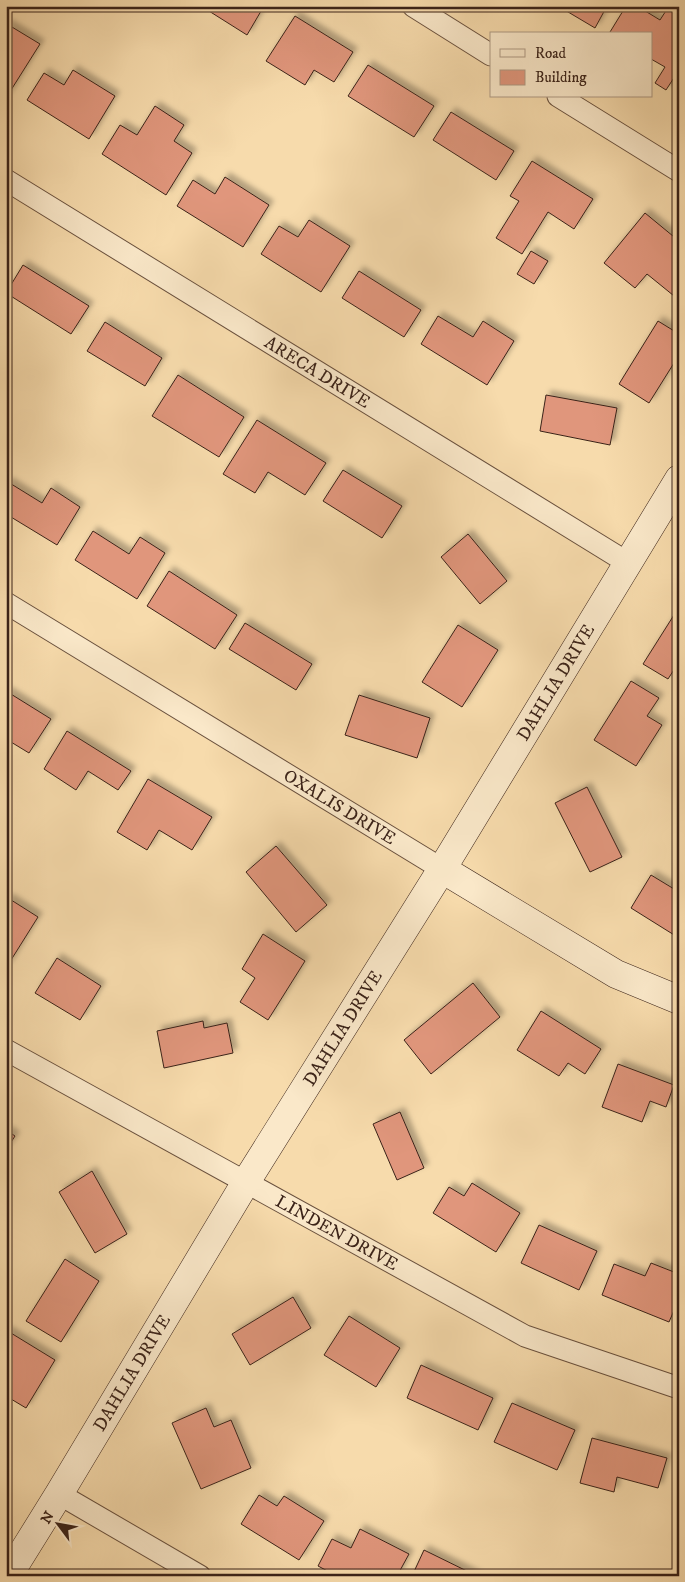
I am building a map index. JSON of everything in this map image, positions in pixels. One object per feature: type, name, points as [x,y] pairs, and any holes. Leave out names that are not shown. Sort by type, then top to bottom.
[{"type":"street","points":[[412,6],[490,54]]},
{"type":"street","points":[[561,98],[679,171]]},
{"type":"street","name":"ARECA DRIVE","points":[[6,180],[628,563]]},
{"type":"street","name":"DAHLIA DRIVE","points":[[8,1576],[246,1182],[442,869],[679,479]]},
{"type":"street","name":"OXALIS DRIVE","points":[[6,603],[616,974],[679,1000]]},
{"type":"street","name":"LINDEN DRIVE","points":[[6,1050],[526,1336],[679,1388]]},
{"type":"street","points":[[59,1494],[200,1576]]},
{"type":"building","points":[[201,6],[264,6],[247,35]]},
{"type":"building","points":[[558,6],[607,6],[595,28]]},
{"type":"building","points":[[626,6],[637,6],[660,20],[669,6],[679,10],[679,70],[666,90],[655,83],[665,67],[652,60],[652,32],[610,32]]},
{"type":"building","points":[[295,16],[353,52],[334,82],[314,70],[305,85],[266,61]]},
{"type":"building","points":[[7,24],[40,44],[6,98],[6,26]]},
{"type":"building","points":[[368,65],[434,106],[414,137],[348,96]]},
{"type":"building","points":[[73,70],[115,96],[89,139],[27,100],[44,73],[64,85]]},
{"type":"building","points":[[155,106],[184,125],[174,141],[192,153],[166,195],[102,154],[120,125],[137,135]]},
{"type":"building","points":[[451,112],[514,151],[496,180],[433,140]]},
{"type":"building","points":[[532,161],[593,199],[574,229],[548,212],[522,254],[496,238],[519,201],[510,196]]},
{"type":"building","points":[[225,177],[269,205],[243,247],[177,206],[193,180],[215,194]]},
{"type":"building","points":[[645,213],[679,241],[679,300],[647,274],[635,288],[604,263]]},
{"type":"building","points":[[309,220],[350,246],[321,292],[261,254],[279,226],[298,237]]},
{"type":"building","points":[[531,251],[548,261],[534,284],[517,274]]},
{"type":"building","points":[[23,265],[89,306],[71,334],[6,293]]},
{"type":"building","points":[[359,271],[421,310],[404,337],[342,298]]},
{"type":"building","points":[[438,316],[473,337],[483,321],[514,341],[487,385],[421,344]]},
{"type":"building","points":[[658,321],[679,334],[679,355],[649,403],[619,384]]},
{"type":"building","points":[[105,322],[162,358],[145,386],[87,351]]},
{"type":"building","points":[[178,375],[244,417],[219,457],[152,416]]},
{"type":"building","points":[[546,395],[617,408],[610,445],[540,431]]},
{"type":"building","points":[[257,420],[326,463],[305,495],[268,472],[255,493],[223,474]]},
{"type":"building","points":[[343,470],[402,506],[382,538],[323,501]]},
{"type":"building","points":[[8,482],[42,503],[51,488],[80,507],[57,545],[6,514],[6,485]]},
{"type":"building","points":[[93,531],[129,554],[140,537],[165,553],[137,599],[75,560]]},
{"type":"building","points":[[468,534],[507,581],[480,604],[441,557]]},
{"type":"building","points":[[169,571],[237,615],[215,649],[147,606]]},
{"type":"building","points":[[679,607],[679,662],[668,679],[643,664]]},
{"type":"building","points":[[245,623],[312,664],[296,690],[229,649]]},
{"type":"building","points":[[458,625],[498,650],[462,707],[422,682]]},
{"type":"building","points":[[631,681],[659,698],[647,716],[662,725],[636,766],[594,740]]},
{"type":"building","points":[[6,691],[51,719],[29,753],[6,739]]},
{"type":"building","points":[[359,695],[430,718],[417,758],[345,735]]},
{"type":"building","points":[[67,731],[131,771],[118,790],[88,771],[76,790],[44,769]]},
{"type":"building","points":[[148,779],[212,817],[192,850],[159,830],[147,850],[117,832]]},
{"type":"building","points":[[587,787],[622,857],[590,872],[555,803]]},
{"type":"building","points":[[276,846],[327,905],[296,932],[246,872]]},
{"type":"building","points":[[651,875],[679,892],[679,938],[631,908]]},
{"type":"building","points":[[8,898],[38,917],[6,968],[6,901]]},
{"type":"building","points":[[263,934],[305,961],[268,1020],[240,1002],[255,978],[242,969]]},
{"type":"building","points":[[57,958],[101,986],[80,1020],[35,993]]},
{"type":"building","points":[[473,983],[500,1017],[431,1074],[404,1040]]},
{"type":"building","points":[[541,1011],[601,1049],[585,1074],[568,1063],[559,1076],[517,1050]]},
{"type":"building","points":[[203,1021],[204,1028],[227,1023],[233,1053],[164,1068],[157,1031]]},
{"type":"building","points":[[618,1064],[674,1085],[666,1107],[650,1101],[642,1122],[602,1107]]},
{"type":"building","points":[[400,1112],[424,1168],[397,1180],[373,1124]]},
{"type":"building","points":[[6,1130],[15,1136],[6,1150]]},
{"type":"building","points":[[92,1171],[127,1234],[95,1253],[59,1192]]},
{"type":"building","points":[[472,1183],[520,1213],[496,1252],[433,1213],[449,1187],[464,1196]]},
{"type":"building","points":[[539,1225],[597,1251],[579,1290],[521,1263]]},
{"type":"building","points":[[65,1259],[99,1281],[61,1342],[26,1321]]},
{"type":"building","points":[[651,1263],[679,1274],[679,1299],[669,1322],[602,1295],[614,1264],[645,1276]]},
{"type":"building","points":[[293,1297],[311,1328],[250,1365],[232,1334]]},
{"type":"building","points":[[349,1316],[400,1348],[376,1387],[324,1355]]},
{"type":"building","points":[[6,1330],[55,1360],[26,1408],[6,1396]]},
{"type":"building","points":[[421,1365],[493,1398],[478,1430],[407,1398]]},
{"type":"building","points":[[512,1403],[575,1430],[557,1470],[494,1442]]},
{"type":"building","points":[[206,1408],[214,1427],[231,1420],[251,1468],[201,1489],[172,1423]]},
{"type":"building","points":[[592,1438],[667,1458],[658,1488],[617,1477],[614,1492],[580,1483]]},
{"type":"building","points":[[259,1495],[277,1506],[284,1496],[324,1521],[299,1560],[241,1524]]},
{"type":"building","points":[[360,1529],[409,1554],[397,1576],[337,1576],[318,1566],[332,1539],[351,1548]]},
{"type":"building","points":[[424,1550],[477,1576],[412,1576]]}]
